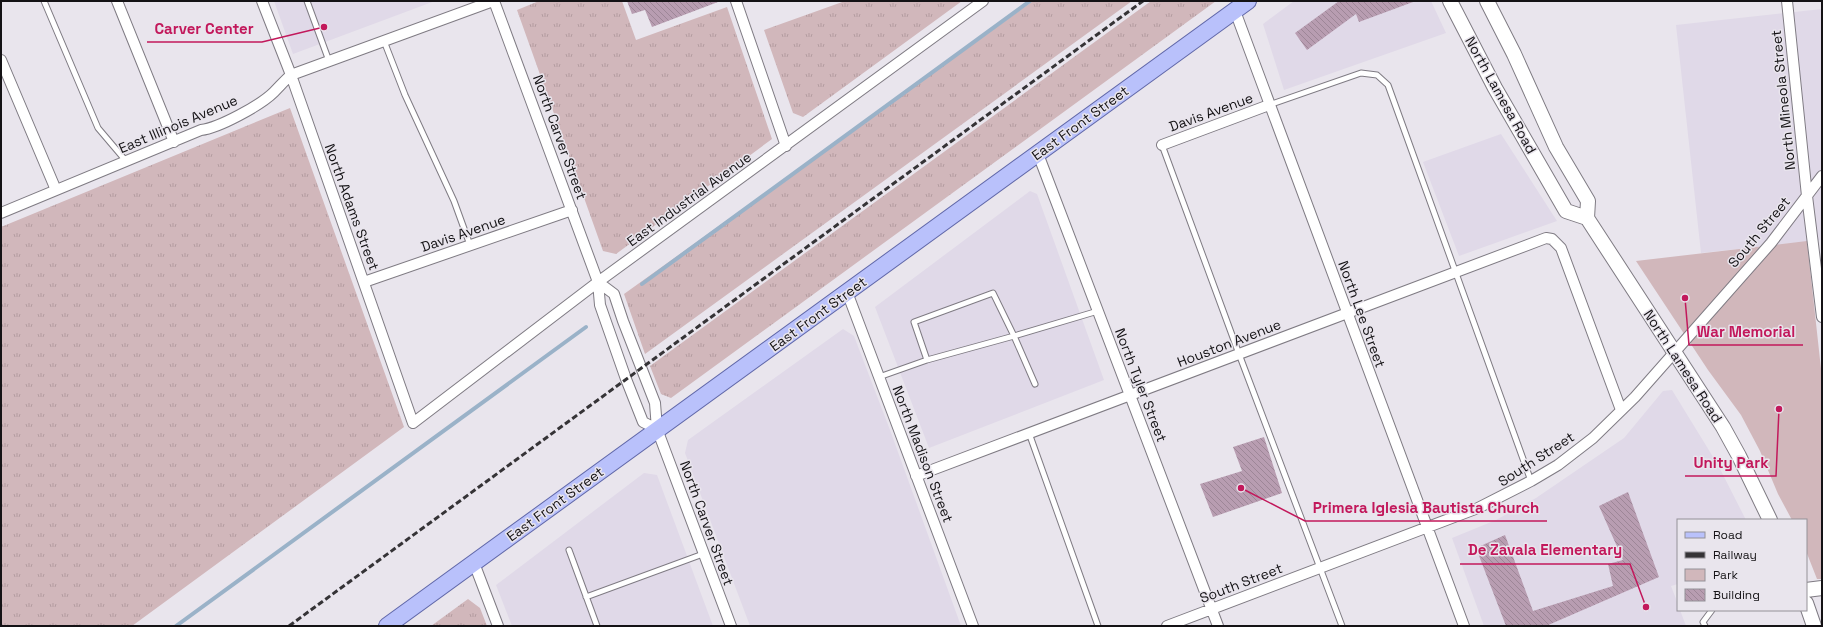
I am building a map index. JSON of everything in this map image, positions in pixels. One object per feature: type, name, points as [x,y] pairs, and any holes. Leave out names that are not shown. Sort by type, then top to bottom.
[{"type":"main road","name":"East Front Street","points":[[387,626],[1248,1]]},
{"type":"main road","name":"North Lamesa Road","points":[[1450,1],[1496,88],[1566,211],[1587,218]]},
{"type":"main road","name":"North Lamesa Road","points":[[1488,1],[1556,147],[1588,201],[1587,218],[1673,352],[1696,385],[1739,456],[1770,519]]},
{"type":"main road","points":[[1807,590],[1822,588]]},
{"type":"main road","points":[[1807,606],[1814,626]]},
{"type":"street","points":[[117,1],[174,142]]},
{"type":"street","name":"North Adams Street","points":[[262,1],[291,75],[413,423]]},
{"type":"street","name":"East Illinois Avenue","points":[[2,211],[237,117],[274,92],[291,75],[493,1]]},
{"type":"street","name":"North Carver Street","points":[[493,1],[598,282],[600,304],[626,379],[644,422],[657,429]]},
{"type":"street","points":[[736,1],[786,146]]},
{"type":"street","name":"East Industrial Avenue","points":[[413,423],[598,282],[786,146],[982,1]]},
{"type":"street","name":"North Mineola Street","points":[[1787,1],[1807,196],[1822,317]]},
{"type":"street","name":"North Lee Street","points":[[1235,11],[1426,528],[1464,626]]},
{"type":"street","points":[[1,60],[56,190]]},
{"type":"street","name":"Davis Avenue","points":[[1162,145],[1269,105]]},
{"type":"street","name":"North Tyler Street","points":[[1038,154],[1218,626]]},
{"type":"street","name":"South Street","points":[[1167,626],[1478,508],[1531,481],[1558,465],[1593,438],[1635,397],[1673,352],[1771,243],[1822,176]]},
{"type":"street","name":"Davis Avenue","points":[[364,282],[572,210]]},
{"type":"street","name":"Houston Avenue","points":[[916,476],[1546,238],[1552,239],[1561,248],[1621,410]]},
{"type":"street","name":"North Carver Street","points":[[598,282],[614,294],[655,403],[657,429],[731,626]]},
{"type":"street","name":"North Madison Street","points":[[847,292],[973,626]]},
{"type":"street","points":[[474,563],[498,626]]},
{"type":"lane","points":[[44,1],[98,128],[126,162]]},
{"type":"lane","points":[[306,1],[329,61]]},
{"type":"lane","points":[[384,40],[405,95],[454,201],[470,245]]},
{"type":"lane","points":[[1269,105],[1361,73],[1377,75],[1388,85],[1531,481]]},
{"type":"lane","points":[[1162,145],[1342,626]]},
{"type":"lane","points":[[927,360],[914,322],[993,293],[1035,384]]},
{"type":"lane","points":[[879,377],[927,360],[1014,336],[1098,310]]},
{"type":"lane","points":[[1029,433],[1098,626]]},
{"type":"lane","points":[[569,550],[596,626]]},
{"type":"lane","points":[[586,597],[704,554]]},
{"type":"lane","points":[[1704,626],[1703,622],[1711,611]]},
{"type":"shaded area","points":[[274,1],[435,1],[293,54]]},
{"type":"shaded area","points":[[1294,1],[1431,1],[1446,33],[1284,90],[1263,24]]},
{"type":"shaded area","points":[[1822,9],[1822,240],[1701,253],[1676,25]]},
{"type":"shaded area","points":[[1501,134],[1557,221],[1459,256],[1423,162]]},
{"type":"shaded area","points":[[1030,191],[1037,194],[1104,380],[929,448],[875,307]]},
{"type":"shaded area","points":[[843,329],[854,336],[890,430],[961,626],[750,626],[685,453],[688,440]]},
{"type":"shaded area","points":[[1672,390],[1718,465],[1745,519],[1677,519],[1677,584],[1671,586],[1677,601],[1677,611],[1680,611],[1686,626],[1484,626],[1452,538],[1496,520],[1536,498],[1624,438],[1663,391]]},
{"type":"shaded area","points":[[644,473],[657,475],[713,626],[512,626],[496,585]]},
{"type":"green space","points":[[539,1],[622,1],[636,40],[727,7],[772,139],[616,254],[603,251],[517,10]]},
{"type":"green space","points":[[845,1],[962,1],[803,117],[793,113],[764,30]]},
{"type":"green space","points":[[1033,1],[1132,1],[645,354],[624,294]]},
{"type":"green space","points":[[1151,1],[1216,1],[671,398],[661,394],[650,366]]},
{"type":"green space","points":[[290,108],[404,427],[132,626],[1,626],[1,227]]},
{"type":"green space","points":[[1807,241],[1822,378],[1822,579],[1817,579],[1807,554],[1807,519],[1791,519],[1778,494],[1760,451],[1741,415],[1708,370],[1636,261]]},
{"type":"green space","points":[[468,599],[480,608],[487,626],[431,626]]},
{"type":"building","points":[[627,1],[718,2],[652,27],[645,10],[632,14]]},
{"type":"building","points":[[1339,1],[1413,2],[1359,22],[1356,14],[1307,50],[1295,33]]},
{"type":"building","points":[[1264,437],[1282,493],[1213,517],[1200,484],[1242,471],[1233,447]]},
{"type":"building","points":[[1628,492],[1659,577],[1546,626],[1506,626],[1476,548],[1505,535],[1533,611],[1613,586],[1608,564],[1623,560],[1599,506]]},
{"type":"waterway","points":[[642,284],[1030,1]]},
{"type":"waterway","points":[[176,626],[586,327]]},
{"type":"railway","points":[[289,626],[1143,1]]},
{"type":"place","name":"Carver Center","points":[[324,27]]},
{"type":"place","name":"War Memorial","points":[[1685,298]]},
{"type":"place","name":"Unity Park","points":[[1779,409]]},
{"type":"place","name":"Primera Iglesia Bautista Church","points":[[1241,488]]},
{"type":"place","name":"De Zavala Elementary","points":[[1646,607]]}]
